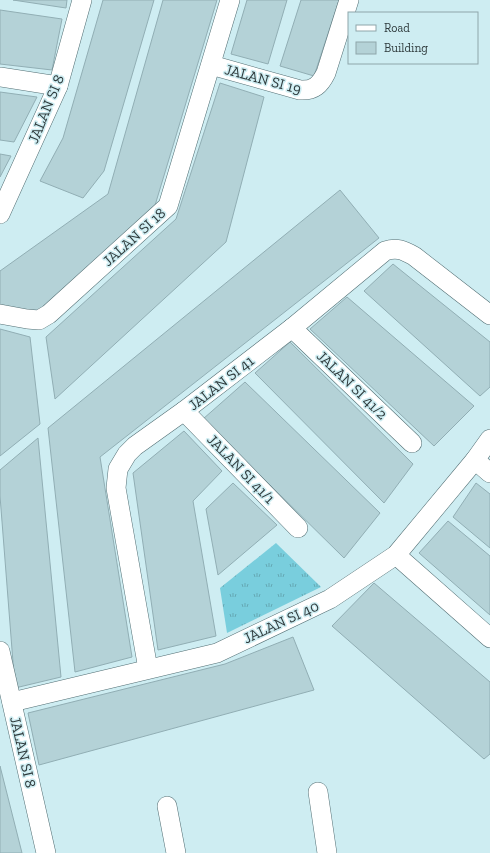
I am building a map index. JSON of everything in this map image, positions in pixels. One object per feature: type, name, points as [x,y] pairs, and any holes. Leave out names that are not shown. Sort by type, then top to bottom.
[{"type":"street","name":"JALAN SI 8","points":[[0,214],[58,86],[82,0]]},
{"type":"street","name":"JALAN SI 18","points":[[0,314],[39,320],[49,314],[168,206],[230,0]]},
{"type":"street","name":"JALAN SI 19","points":[[211,65],[300,90],[308,91],[315,88],[321,82],[326,73],[349,0]]},
{"type":"street","points":[[0,77],[58,86]]},
{"type":"street","name":"JALAN SI 41","points":[[148,669],[116,488],[118,469],[127,454],[135,446],[184,411],[292,328],[385,251],[394,248],[404,250],[414,256],[490,315]]},
{"type":"street","name":"JALAN SI 41/2","points":[[292,328],[412,443]]},
{"type":"street","name":"JALAN SI 41/1","points":[[184,411],[298,528]]},
{"type":"street","name":"JALAN SI 40","points":[[12,702],[217,653],[330,599],[396,555],[475,460],[490,439]]},
{"type":"street","points":[[475,460],[490,473]]},
{"type":"street","points":[[396,555],[490,638]]},
{"type":"street","name":"JALAN SI 8","points":[[0,651],[46,853]]},
{"type":"street","points":[[318,792],[327,853]]},
{"type":"street","points":[[168,806],[176,853]]},
{"type":"green space","points":[[276,543],[321,587],[227,633],[220,588]]},
{"type":"building","points":[[13,0],[67,0],[66,8]]},
{"type":"building","points":[[103,0],[154,0],[104,171],[83,198],[40,181],[63,138]]},
{"type":"building","points":[[163,0],[217,0],[153,212],[36,314],[0,306],[0,271],[108,194]]},
{"type":"building","points":[[247,0],[287,0],[268,64],[231,54]]},
{"type":"building","points":[[301,0],[339,0],[314,76],[280,66]]},
{"type":"building","points":[[0,10],[62,19],[52,70],[0,64]]},
{"type":"building","points":[[220,83],[264,97],[226,242],[55,399],[46,337],[176,219]]},
{"type":"building","points":[[0,92],[37,97],[14,142],[0,140]]},
{"type":"building","points":[[0,154],[11,156],[0,177]]},
{"type":"building","points":[[340,190],[379,238],[100,457],[132,657],[75,672],[48,428]]},
{"type":"building","points":[[393,264],[490,342],[490,387],[480,396],[364,291]]},
{"type":"building","points":[[347,297],[474,406],[434,446],[310,329]]},
{"type":"building","points":[[0,329],[30,337],[40,424],[0,456]]},
{"type":"building","points":[[290,342],[413,464],[384,503],[255,373]]},
{"type":"building","points":[[245,382],[380,513],[344,558],[203,419]]},
{"type":"building","points":[[184,431],[222,471],[193,501],[216,636],[158,650],[133,473]]},
{"type":"building","points":[[38,438],[61,677],[15,688],[0,496],[0,470]]},
{"type":"building","points":[[233,483],[277,525],[218,575],[206,509]]},
{"type":"building","points":[[476,483],[490,494],[490,548],[453,517]]},
{"type":"building","points":[[448,521],[490,556],[490,615],[419,553]]},
{"type":"building","points":[[374,583],[490,682],[490,754],[484,759],[332,626]]},
{"type":"building","points":[[293,637],[314,690],[39,765],[28,713],[225,664]]},
{"type":"building","points":[[0,766],[22,853],[0,853]]}]
